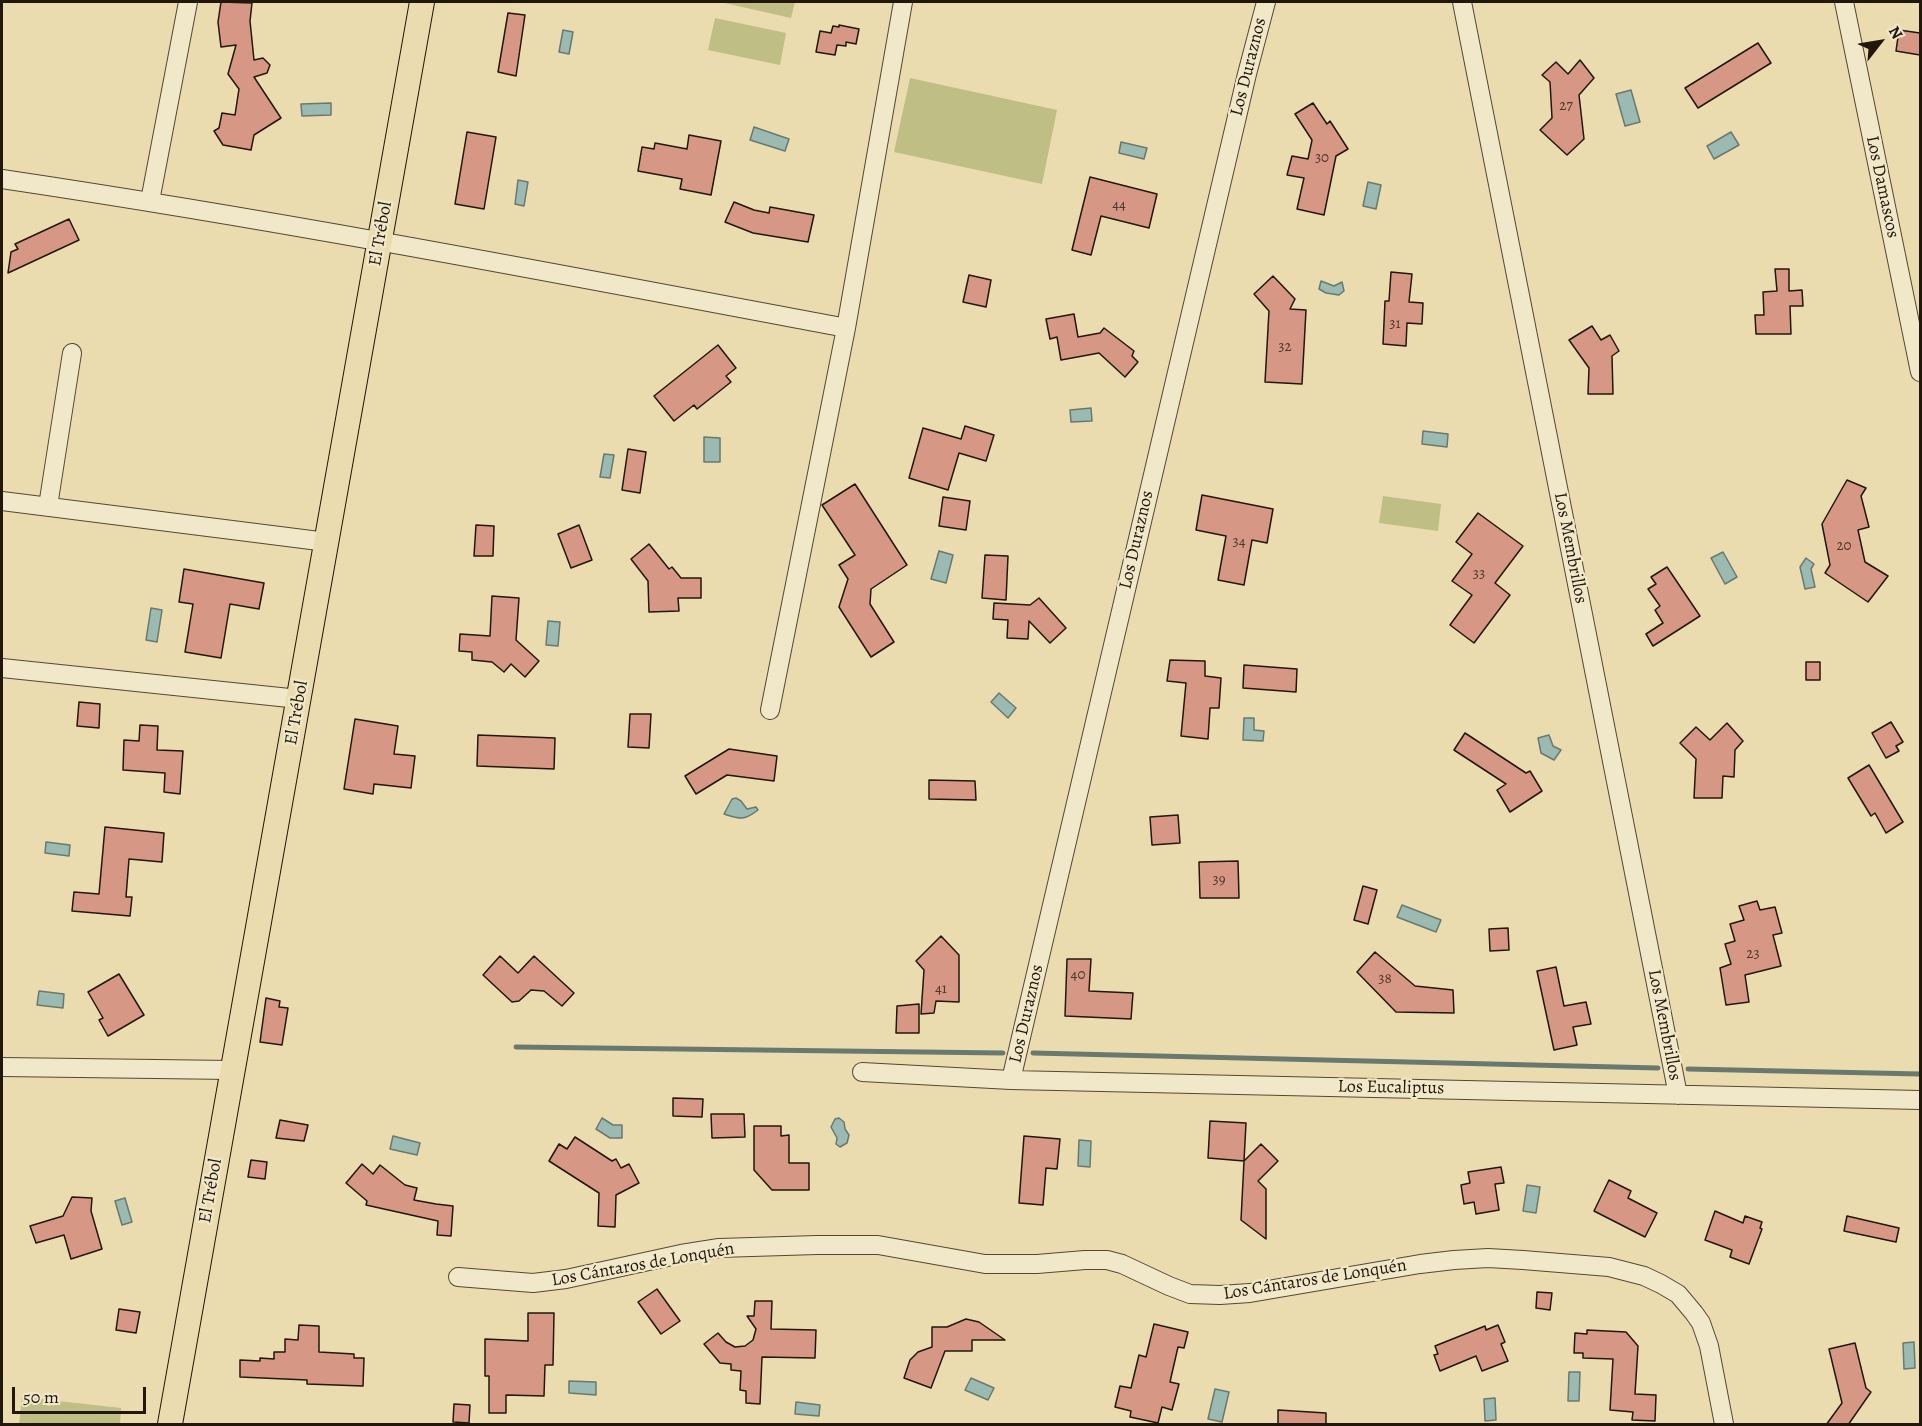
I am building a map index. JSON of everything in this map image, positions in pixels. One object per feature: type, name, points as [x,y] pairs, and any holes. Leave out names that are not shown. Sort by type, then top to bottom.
[{"type":"main road","name":"El Trébol","points":[[170,1425],[422,2]]},
{"type":"street","points":[[150,201],[188,2]]},
{"type":"street","points":[[770,710],[846,328],[903,2]]},
{"type":"street","name":"Los Duraznos","points":[[1011,1080],[1247,74],[1266,2]]},
{"type":"street","name":"Los Membrillos","points":[[1462,2],[1678,1095]]},
{"type":"street","name":"Los Damascos","points":[[1844,2],[1920,372]]},
{"type":"street","points":[[2,179],[150,201],[379,240],[846,328]]},
{"type":"street","points":[[48,506],[72,353]]},
{"type":"street","points":[[2,501],[327,542]]},
{"type":"street","points":[[2,668],[299,699]]},
{"type":"street","points":[[2,1066],[232,1070]]},
{"type":"street","name":"Los Eucaliptus","points":[[862,1072],[1011,1080],[1920,1100]]},
{"type":"street","name":"Los Cántaros de Lonquén","points":[[458,1277],[533,1283],[566,1279],[719,1248],[827,1245],[878,1245],[985,1264],[1107,1260],[1122,1264],[1190,1294],[1220,1295],[1250,1293],[1454,1260],[1511,1259],[1609,1268],[1644,1276],[1661,1284],[1678,1294],[1694,1313],[1701,1323],[1709,1346],[1724,1425]]},
{"type":"shaded area","points":[[720,2],[795,2],[791,18]]},
{"type":"shaded area","points":[[715,18],[786,33],[780,65],[708,50]]},
{"type":"shaded area","points":[[910,78],[1057,110],[1042,184],[894,152]]},
{"type":"shaded area","points":[[1383,496],[1441,504],[1438,531],[1379,523]]},
{"type":"shaded area","points":[[22,1397],[121,1408],[120,1424],[19,1424]]},
{"type":"water","points":[[563,30],[573,32],[569,54],[559,52]]},
{"type":"water","points":[[1631,90],[1640,122],[1625,126],[1616,94]]},
{"type":"water","points":[[331,103],[331,115],[302,116],[301,104]]},
{"type":"water","points":[[754,127],[789,139],[785,151],[750,140]]},
{"type":"water","points":[[1731,132],[1739,145],[1714,159],[1707,146]]},
{"type":"water","points":[[1121,142],[1147,148],[1144,159],[1119,153]]},
{"type":"water","points":[[518,180],[528,182],[524,206],[515,204]]},
{"type":"water","points":[[1368,182],[1381,185],[1376,209],[1363,206]]},
{"type":"water","points":[[1321,281],[1334,286],[1342,282],[1344,291],[1339,295],[1326,293],[1319,289]]},
{"type":"water","points":[[1091,408],[1092,421],[1071,422],[1070,410]]},
{"type":"water","points":[[1423,431],[1448,434],[1447,447],[1422,444]]},
{"type":"water","points":[[704,437],[720,438],[720,462],[704,462]]},
{"type":"water","points":[[604,454],[614,455],[610,478],[600,477]]},
{"type":"water","points":[[939,551],[953,555],[946,583],[931,579]]},
{"type":"water","points":[[1723,552],[1737,577],[1725,584],[1711,558]]},
{"type":"water","points":[[1806,558],[1814,564],[1811,569],[1815,587],[1805,589],[1800,567]]},
{"type":"water","points":[[151,608],[162,610],[157,642],[146,640]]},
{"type":"water","points":[[548,621],[560,622],[558,646],[546,645]]},
{"type":"water","points":[[999,693],[1016,708],[1008,718],[991,702]]},
{"type":"water","points":[[1244,718],[1254,718],[1254,730],[1264,731],[1263,741],[1243,740]]},
{"type":"water","points":[[1549,735],[1553,746],[1561,750],[1554,760],[1541,753],[1538,738]]},
{"type":"water","points":[[736,798],[747,809],[756,807],[758,810],[742,818],[724,814],[732,799]]},
{"type":"water","points":[[46,842],[70,845],[69,856],[45,853]]},
{"type":"water","points":[[1402,905],[1441,920],[1436,932],[1397,917]]},
{"type":"water","points":[[39,991],[64,994],[63,1008],[37,1005]]},
{"type":"water","points":[[602,1118],[613,1125],[622,1125],[622,1138],[610,1138],[596,1129]]},
{"type":"water","points":[[839,1118],[844,1122],[849,1135],[847,1143],[840,1147],[836,1144],[837,1138],[831,1127],[835,1119]]},
{"type":"water","points":[[393,1136],[420,1143],[417,1155],[390,1149]]},
{"type":"water","points":[[1079,1140],[1091,1141],[1090,1167],[1078,1166]]},
{"type":"water","points":[[1527,1185],[1540,1187],[1536,1213],[1523,1211]]},
{"type":"water","points":[[125,1198],[132,1222],[122,1225],[115,1201]]},
{"type":"water","points":[[1914,1342],[1915,1368],[1904,1369],[1903,1343]]},
{"type":"water","points":[[1569,1372],[1580,1372],[1579,1401],[1568,1401]]},
{"type":"water","points":[[971,1378],[994,1388],[988,1400],[965,1390]]},
{"type":"water","points":[[569,1381],[596,1382],[596,1395],[569,1393]]},
{"type":"water","points":[[1215,1389],[1229,1392],[1222,1422],[1208,1419]]},
{"type":"water","points":[[1495,1398],[1496,1420],[1485,1421],[1484,1399]]},
{"type":"water","points":[[796,1402],[820,1405],[819,1416],[795,1414]]},
{"type":"building","points":[[221,2],[252,3],[250,21],[254,60],[263,58],[270,65],[267,73],[254,77],[281,118],[254,135],[251,150],[223,145],[214,131],[219,128],[222,113],[235,115],[239,89],[228,74],[236,45],[221,47],[218,22]]},
{"type":"building","points":[[508,13],[525,15],[516,76],[498,72]]},
{"type":"building","points":[[839,25],[859,29],[856,44],[846,42],[846,46],[837,45],[835,55],[816,52],[820,31],[831,33],[833,26],[839,27]]},
{"type":"building","points":[[1899,30],[1920,33],[1920,55],[1896,51]]},
{"type":"building","points":[[1758,43],[1771,63],[1698,108],[1685,88]]},
{"type":"building","points":[[1580,60],[1594,78],[1579,95],[1584,139],[1567,155],[1540,130],[1552,118],[1550,82],[1542,75],[1556,62],[1568,74]]},
{"type":"building","points":[[1313,103],[1327,124],[1330,121],[1348,149],[1336,156],[1324,215],[1297,209],[1304,178],[1287,175],[1292,156],[1308,159],[1312,140],[1295,114]]},
{"type":"building","points":[[467,132],[496,137],[484,209],[455,204]]},
{"type":"building","points":[[689,135],[721,141],[711,195],[680,189],[682,179],[638,171],[642,147],[654,149],[655,143],[687,149]]},
{"type":"building","points":[[1090,177],[1157,194],[1149,228],[1101,216],[1091,255],[1072,250]]},
{"type":"building","points":[[734,202],[769,213],[770,207],[814,215],[808,242],[753,233],[725,222]]},
{"type":"building","points":[[69,219],[79,240],[8,273],[11,252],[18,249],[15,244]]},
{"type":"building","points":[[1775,269],[1789,269],[1789,291],[1802,290],[1803,306],[1790,306],[1791,334],[1756,334],[1755,315],[1764,315],[1763,292],[1777,291]]},
{"type":"building","points":[[1391,272],[1412,274],[1409,302],[1423,303],[1422,324],[1407,323],[1406,346],[1383,344],[1385,301],[1389,301]]},
{"type":"building","points":[[969,275],[991,280],[986,307],[963,302]]},
{"type":"building","points":[[1273,276],[1295,299],[1290,309],[1306,310],[1302,384],[1265,382],[1269,311],[1254,294]]},
{"type":"building","points":[[1074,314],[1078,337],[1100,333],[1104,328],[1134,351],[1132,356],[1138,362],[1125,377],[1099,353],[1061,360],[1057,337],[1050,339],[1046,319]]},
{"type":"building","points":[[1592,326],[1601,340],[1610,335],[1619,351],[1612,356],[1613,394],[1588,394],[1589,368],[1569,340]]},
{"type":"building","points":[[718,345],[736,368],[726,376],[731,382],[697,409],[694,405],[674,421],[654,396]]},
{"type":"building","points":[[965,426],[994,435],[986,461],[959,453],[948,490],[909,478],[923,428],[961,439]]},
{"type":"building","points":[[628,449],[646,452],[640,493],[622,490]]},
{"type":"building","points":[[1847,480],[1866,488],[1861,496],[1869,527],[1858,530],[1865,562],[1888,576],[1868,602],[1825,573],[1830,565],[1822,524]]},
{"type":"building","points":[[855,484],[907,565],[871,589],[870,604],[894,642],[871,657],[839,607],[848,579],[839,565],[855,555],[822,505]]},
{"type":"building","points":[[1202,495],[1273,509],[1267,543],[1252,540],[1244,585],[1218,580],[1226,536],[1196,530]]},
{"type":"building","points":[[943,497],[970,501],[966,530],[939,526]]},
{"type":"building","points":[[1478,513],[1523,546],[1495,583],[1510,595],[1474,643],[1450,625],[1472,595],[1452,581],[1472,554],[1456,542]]},
{"type":"building","points":[[476,525],[494,526],[493,556],[474,556]]},
{"type":"building","points":[[579,525],[592,560],[571,568],[558,534]]},
{"type":"building","points":[[649,544],[669,569],[672,567],[681,578],[701,578],[701,598],[678,598],[679,611],[649,612],[648,581],[631,559]]},
{"type":"building","points":[[985,555],[1008,556],[1006,600],[982,598]]},
{"type":"building","points":[[1667,567],[1700,616],[1653,646],[1646,634],[1663,623],[1655,610],[1660,606],[1648,589],[1656,584],[1651,577]]},
{"type":"building","points":[[184,569],[264,583],[259,609],[230,604],[221,658],[185,652],[193,604],[179,602]]},
{"type":"building","points":[[492,596],[519,598],[516,640],[539,661],[525,677],[511,664],[504,672],[492,662],[472,660],[472,652],[459,651],[460,634],[490,636]]},
{"type":"building","points":[[1039,598],[1066,628],[1050,643],[1029,621],[1028,639],[1007,638],[1008,620],[993,619],[994,603],[1030,605]]},
{"type":"building","points":[[1170,660],[1205,661],[1205,676],[1221,678],[1219,708],[1210,708],[1208,739],[1181,736],[1186,683],[1167,681]]},
{"type":"building","points":[[1806,662],[1820,662],[1820,680],[1806,680]]},
{"type":"building","points":[[1244,665],[1297,669],[1296,692],[1243,688]]},
{"type":"building","points":[[79,702],[100,704],[99,728],[77,726]]},
{"type":"building","points":[[630,714],[651,714],[649,748],[628,747]]},
{"type":"building","points":[[355,719],[398,726],[394,754],[415,756],[411,788],[374,784],[373,794],[344,789]]},
{"type":"building","points":[[1891,722],[1903,742],[1896,746],[1899,751],[1886,758],[1872,733]]},
{"type":"building","points":[[1727,723],[1743,741],[1735,750],[1734,777],[1723,776],[1722,798],[1694,798],[1696,759],[1680,743],[1696,727],[1710,740]]},
{"type":"building","points":[[140,725],[158,726],[157,750],[183,751],[180,794],[164,792],[165,773],[123,770],[124,740],[139,741]]},
{"type":"building","points":[[1465,733],[1526,773],[1530,771],[1542,791],[1510,812],[1497,790],[1506,784],[1454,750]]},
{"type":"building","points":[[478,735],[555,738],[554,769],[477,766]]},
{"type":"building","points":[[729,749],[777,756],[774,781],[727,775],[696,794],[685,776]]},
{"type":"building","points":[[1869,765],[1903,822],[1886,833],[1875,813],[1871,816],[1848,778]]},
{"type":"building","points":[[929,780],[975,781],[976,800],[929,799]]},
{"type":"building","points":[[1178,815],[1180,843],[1152,845],[1150,817]]},
{"type":"building","points":[[105,827],[164,833],[162,862],[129,859],[126,897],[132,897],[130,916],[72,911],[74,892],[99,894]]},
{"type":"building","points":[[1238,861],[1239,898],[1200,898],[1199,862]]},
{"type":"building","points":[[1363,886],[1377,890],[1368,924],[1354,920]]},
{"type":"building","points":[[1757,901],[1760,910],[1775,907],[1782,933],[1773,935],[1781,966],[1745,975],[1749,1002],[1726,1005],[1720,968],[1731,964],[1725,944],[1735,941],[1730,924],[1744,920],[1739,906]]},
{"type":"building","points":[[1508,928],[1509,950],[1490,951],[1489,929]]},
{"type":"building","points":[[941,936],[959,955],[959,1002],[936,1001],[934,1013],[921,1014],[924,970],[916,961]]},
{"type":"building","points":[[1375,952],[1415,986],[1453,990],[1454,1013],[1396,1012],[1357,972]]},
{"type":"building","points":[[500,956],[518,973],[534,956],[574,993],[562,1006],[544,991],[531,990],[519,1001],[512,1002],[483,975]]},
{"type":"building","points":[[1067,959],[1091,959],[1089,991],[1133,993],[1131,1019],[1065,1016]]},
{"type":"building","points":[[1556,967],[1564,1006],[1586,1002],[1591,1024],[1573,1027],[1577,1045],[1554,1050],[1537,971]]},
{"type":"building","points":[[119,974],[144,1015],[108,1036],[99,1020],[103,1018],[88,992]]},
{"type":"building","points":[[266,998],[280,1001],[279,1007],[288,1008],[282,1045],[260,1042]]},
{"type":"building","points":[[919,1004],[919,1033],[896,1033],[897,1006]]},
{"type":"building","points":[[673,1098],[703,1099],[702,1117],[673,1116]]},
{"type":"building","points":[[711,1114],[744,1114],[745,1137],[712,1138]]},
{"type":"building","points":[[280,1120],[308,1125],[304,1141],[276,1138]]},
{"type":"building","points":[[1210,1121],[1246,1123],[1244,1161],[1208,1158]]},
{"type":"building","points":[[754,1126],[781,1126],[781,1136],[789,1135],[789,1163],[809,1163],[809,1190],[772,1190],[754,1170]]},
{"type":"building","points":[[1024,1136],[1060,1139],[1057,1169],[1046,1168],[1043,1205],[1019,1203]]},
{"type":"building","points":[[575,1137],[612,1161],[616,1159],[621,1168],[629,1164],[639,1183],[616,1195],[615,1227],[598,1226],[599,1193],[549,1161],[559,1144],[567,1149]]},
{"type":"building","points":[[1261,1144],[1278,1161],[1258,1181],[1266,1189],[1266,1239],[1241,1220],[1244,1161]]},
{"type":"building","points":[[251,1160],[267,1162],[265,1179],[248,1177]]},
{"type":"building","points":[[362,1164],[373,1174],[380,1165],[405,1185],[417,1188],[414,1200],[453,1206],[451,1236],[437,1235],[438,1221],[366,1205],[367,1201],[346,1183]]},
{"type":"building","points":[[1501,1167],[1504,1183],[1495,1184],[1499,1210],[1476,1214],[1474,1202],[1464,1204],[1461,1185],[1470,1183],[1468,1172]]},
{"type":"building","points":[[1609,1180],[1631,1191],[1628,1198],[1657,1213],[1645,1237],[1594,1211]]},
{"type":"building","points":[[72,1197],[92,1198],[91,1211],[102,1249],[71,1259],[64,1235],[36,1243],[30,1226],[63,1216]]},
{"type":"building","points":[[1715,1211],[1743,1223],[1745,1216],[1762,1222],[1760,1228],[1762,1229],[1749,1264],[1730,1257],[1732,1250],[1705,1240]]},
{"type":"building","points":[[1847,1216],[1899,1228],[1896,1242],[1844,1231]]},
{"type":"building","points":[[657,1289],[680,1321],[661,1334],[638,1302]]},
{"type":"building","points":[[1537,1292],[1552,1293],[1550,1310],[1536,1308]]},
{"type":"building","points":[[755,1301],[772,1301],[771,1329],[816,1330],[815,1358],[762,1357],[760,1404],[746,1403],[746,1391],[740,1390],[741,1371],[731,1370],[731,1364],[720,1363],[704,1344],[718,1333],[726,1342],[735,1347],[745,1346],[753,1340],[756,1329],[747,1316],[754,1316]]},
{"type":"building","points":[[119,1309],[140,1312],[136,1333],[116,1330]]},
{"type":"building","points":[[528,1313],[554,1313],[553,1365],[545,1365],[544,1396],[506,1395],[506,1413],[489,1413],[489,1376],[485,1376],[485,1339],[528,1341]]},
{"type":"building","points":[[966,1319],[979,1322],[1005,1340],[972,1340],[972,1351],[945,1351],[931,1388],[904,1378],[910,1360],[918,1352],[932,1347],[932,1327],[947,1327]]},
{"type":"building","points":[[1154,1324],[1188,1332],[1184,1348],[1178,1347],[1170,1382],[1179,1384],[1172,1410],[1162,1407],[1158,1423],[1130,1417],[1131,1411],[1115,1407],[1120,1386],[1131,1388],[1139,1355],[1146,1357]]},
{"type":"building","points":[[299,1325],[319,1326],[319,1352],[354,1354],[354,1358],[364,1358],[363,1386],[307,1384],[307,1380],[240,1377],[240,1360],[274,1359],[274,1352],[285,1352],[285,1339],[298,1340]]},
{"type":"building","points":[[1498,1325],[1505,1342],[1501,1344],[1508,1361],[1482,1371],[1476,1356],[1440,1371],[1434,1355],[1438,1354],[1435,1346],[1485,1326],[1486,1330]]},
{"type":"building","points":[[1587,1330],[1626,1332],[1638,1346],[1635,1394],[1656,1395],[1655,1421],[1632,1420],[1633,1412],[1610,1410],[1613,1359],[1583,1358],[1583,1353],[1574,1353],[1575,1333],[1587,1334]]},
{"type":"building","points":[[1855,1343],[1866,1388],[1871,1392],[1848,1425],[1826,1425],[1842,1403],[1829,1349]]},
{"type":"building","points":[[454,1404],[470,1405],[469,1423],[453,1422]]},
{"type":"building","points":[[1278,1410],[1326,1413],[1326,1425],[1278,1425]]},
{"type":"waterway","points":[[516,1047],[1003,1053]]},
{"type":"waterway","points":[[1033,1053],[1658,1068]]},
{"type":"waterway","points":[[1688,1069],[1920,1074]]}]
